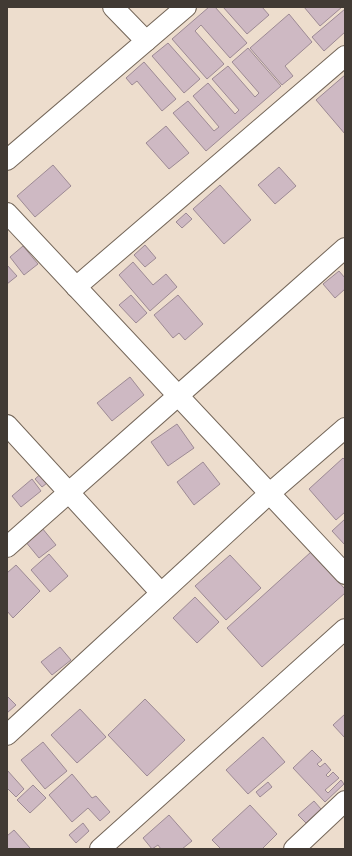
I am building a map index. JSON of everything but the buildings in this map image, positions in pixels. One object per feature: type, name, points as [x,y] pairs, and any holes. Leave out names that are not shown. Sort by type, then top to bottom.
[{"type":"street","points":[[113,7],[146,41]]},
{"type":"street","points":[[7,160],[186,7]]},
{"type":"street","points":[[76,287],[345,56]]},
{"type":"street","points":[[7,213],[345,574]]},
{"type":"street","points":[[7,547],[345,248]]},
{"type":"street","points":[[7,425],[161,593]]},
{"type":"street","points":[[7,734],[270,493],[345,428]]},
{"type":"street","points":[[100,849],[345,629]]},
{"type":"street","points":[[294,849],[345,801]]}]
